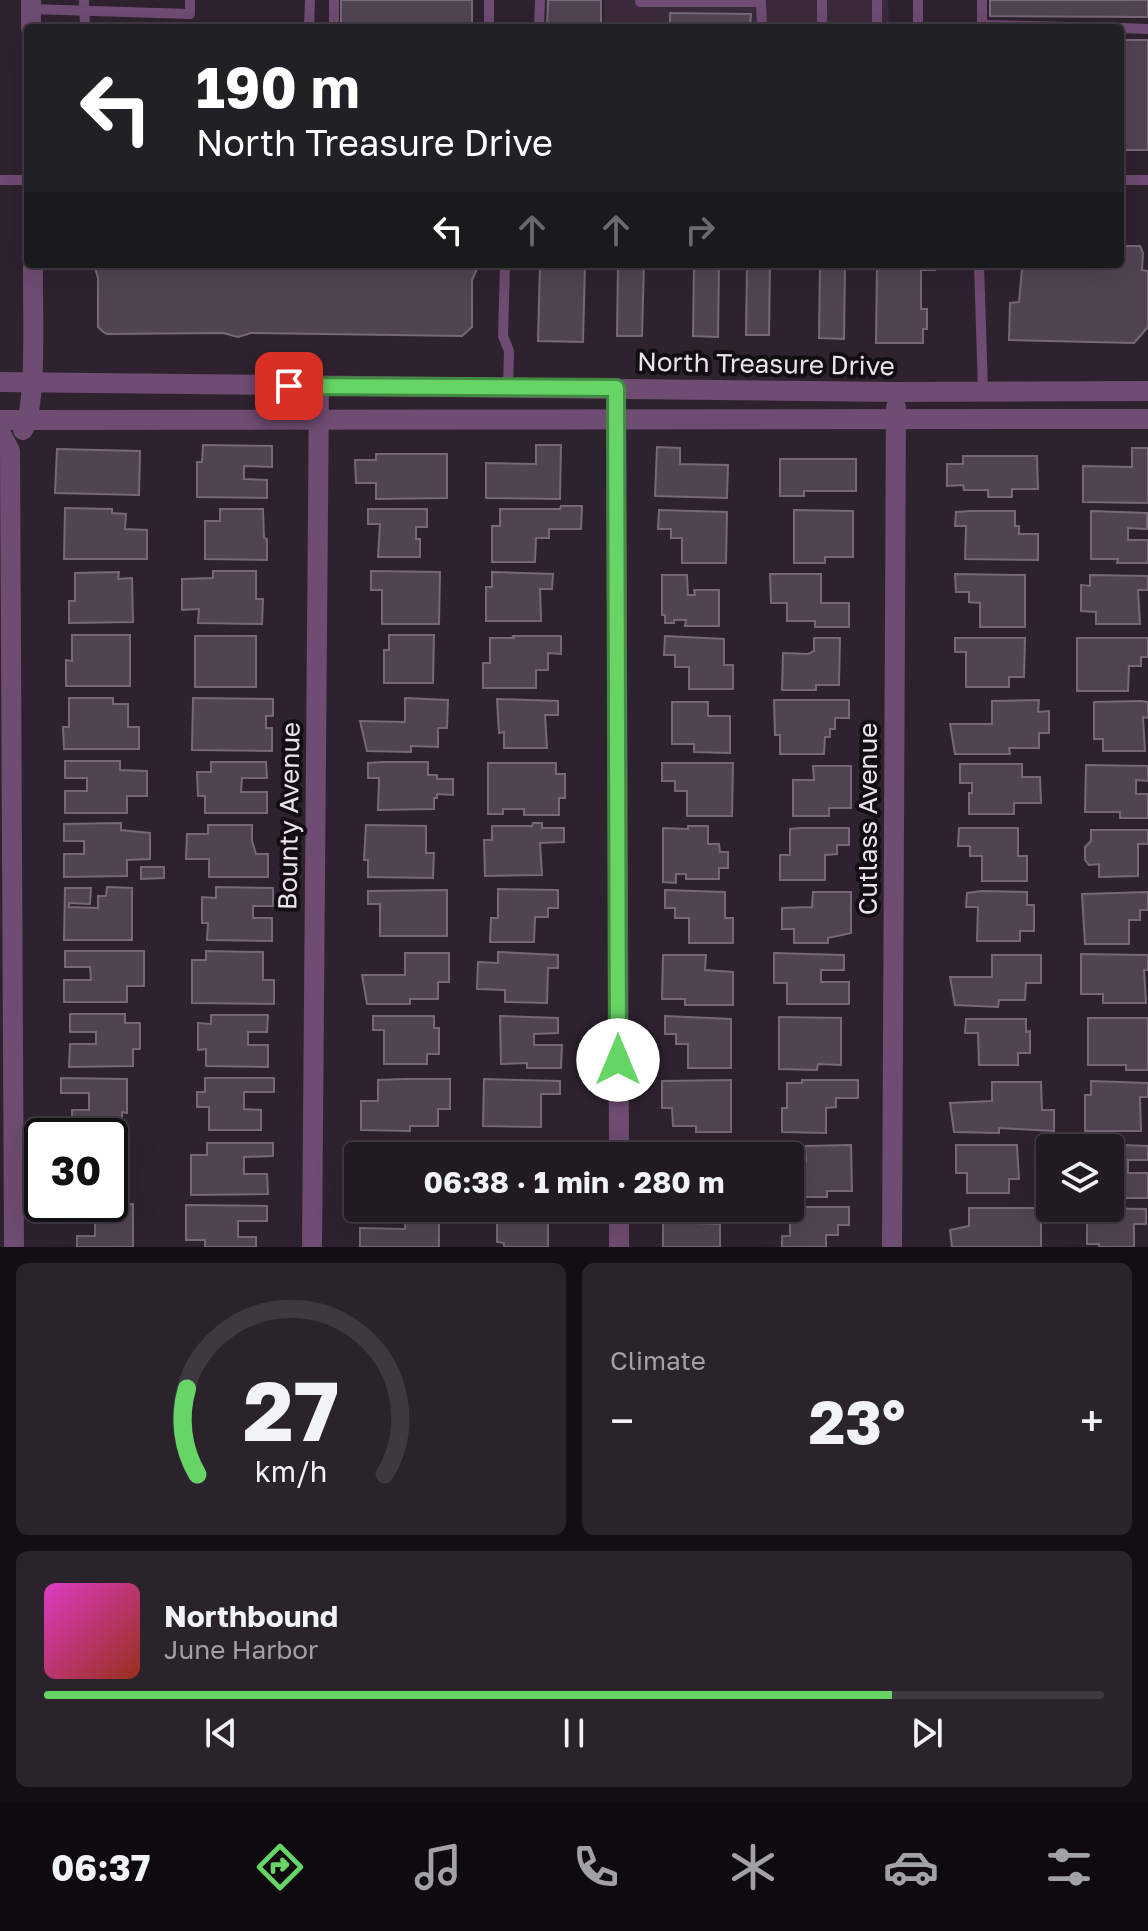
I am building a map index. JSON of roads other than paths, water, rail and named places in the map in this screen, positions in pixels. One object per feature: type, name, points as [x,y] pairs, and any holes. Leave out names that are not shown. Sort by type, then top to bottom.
[{"type":"street","points":[[10,451],[29,421],[33,268]]},
{"type":"street","name":"North Treasure Drive","points":[[0,382],[896,392],[1148,391]]},
{"type":"street","name":"Bounty Avenue","points":[[312,1247],[319,386]]},
{"type":"street","points":[[616,388],[619,1142]]},
{"type":"street","name":"Cutlass Avenue","points":[[892,1247],[896,392]]},
{"type":"street","name":"North Treasure Drive","points":[[0,420],[1148,419]]},
{"type":"street","points":[[0,432],[10,451],[14,1247]]},
{"type":"street","points":[[619,1222],[619,1247]]},
{"type":"lane","points":[[122,0],[122,12]]},
{"type":"lane","points":[[153,0],[153,14]]},
{"type":"lane","points":[[31,12],[84,6],[122,12],[190,14],[190,0]]},
{"type":"lane","points":[[309,24],[310,0]]},
{"type":"lane","points":[[334,0],[334,24]]},
{"type":"lane","points":[[489,0],[489,24]]},
{"type":"lane","points":[[539,24],[540,0]]},
{"type":"lane","points":[[640,0],[761,1],[762,24]]},
{"type":"lane","points":[[822,0],[822,24]]},
{"type":"lane","points":[[877,0],[877,24]]},
{"type":"lane","points":[[918,0],[918,24]]},
{"type":"lane","points":[[982,0],[982,24]]},
{"type":"lane","points":[[1124,28],[1148,29]]},
{"type":"lane","points":[[0,180],[24,180]]},
{"type":"lane","points":[[1124,180],[1148,180]]},
{"type":"lane","points":[[505,268],[503,336],[509,351],[508,387]]},
{"type":"lane","points":[[979,268],[983,391]]}]
